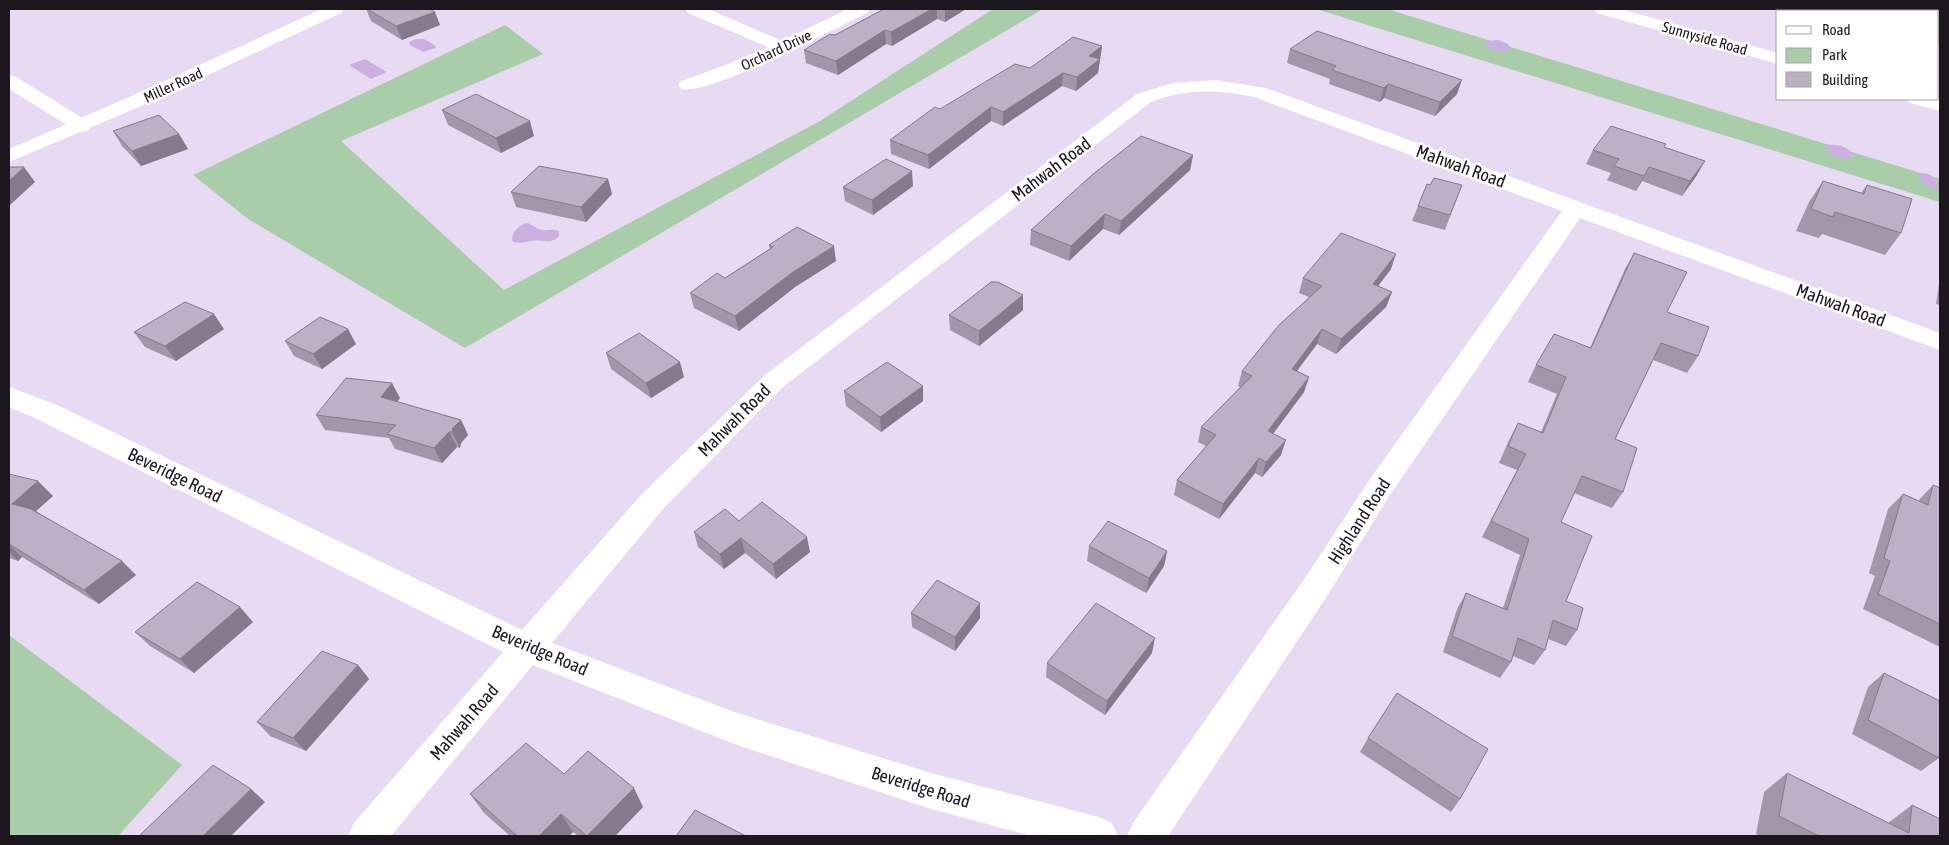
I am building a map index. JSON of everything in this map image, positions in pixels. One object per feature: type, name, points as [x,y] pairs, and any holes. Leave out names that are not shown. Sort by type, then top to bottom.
[{"type":"street","name":"Miller Road","points":[[9,156],[82,126],[335,9]]},
{"type":"street","points":[[694,9],[782,47]]},
{"type":"street","name":"Orchard Drive","points":[[688,85],[718,76],[861,9]]},
{"type":"street","name":"Sunnyside Road","points":[[1603,9],[1776,58]]},
{"type":"street","points":[[9,81],[82,126]]},
{"type":"street","name":"Mahwah Road","points":[[367,836],[652,502],[774,381],[1136,104],[1158,92],[1185,86],[1218,85],[1259,92],[1940,342]]},
{"type":"street","points":[[1920,100],[1940,106]]},
{"type":"street","name":"Highland Road","points":[[1146,836],[1316,587],[1380,487],[1576,208]]},
{"type":"street","name":"Beveridge Road","points":[[9,396],[45,411],[527,648],[737,729],[931,791],[1099,836]]},
{"type":"green space","points":[[993,9],[1043,9],[465,348],[248,219],[193,175],[505,25],[543,54],[341,141],[504,290],[820,121]]},
{"type":"green space","points":[[1316,9],[1387,9],[1940,179],[1940,202]]},
{"type":"green space","points":[[1815,9],[1936,10],[1820,10]]},
{"type":"green space","points":[[1939,11],[1940,11],[1939,44]]},
{"type":"green space","points":[[9,635],[182,765],[118,836],[9,836]]},
{"type":"shaded area","points":[[416,39],[424,39],[436,46],[423,52],[410,45],[409,42]]},
{"type":"shaded area","points":[[1498,40],[1508,44],[1511,49],[1498,52],[1485,45],[1488,41]]},
{"type":"shaded area","points":[[365,59],[387,72],[371,79],[349,65]]},
{"type":"shaded area","points":[[1827,145],[1842,146],[1854,156],[1847,159],[1834,156],[1825,148]]},
{"type":"shaded area","points":[[1924,173],[1935,179],[1940,191],[1929,188],[1917,177]]},
{"type":"shaded area","points":[[526,223],[544,230],[559,231],[559,236],[550,241],[513,242],[512,239],[515,231]]},
{"type":"building","points":[[367,9],[430,9],[435,12],[396,26]]},
{"type":"building","points":[[884,9],[932,9],[891,32],[885,30],[836,61],[804,50],[830,34],[835,35]]},
{"type":"building","points":[[1317,31],[1462,80],[1440,102],[1388,84],[1384,88],[1332,70],[1336,66],[1290,49]]},
{"type":"building","points":[[1073,37],[1102,46],[1089,56],[1100,59],[1077,77],[1063,73],[1003,112],[991,107],[928,155],[890,140],[935,107],[940,109],[1015,64],[1030,68]]},
{"type":"building","points":[[476,94],[530,121],[496,138],[442,110]]},
{"type":"building","points":[[159,115],[179,134],[132,151],[113,131]]},
{"type":"building","points":[[1611,126],[1666,144],[1664,147],[1705,161],[1690,181],[1649,167],[1644,176],[1614,166],[1619,159],[1593,150]]},
{"type":"building","points":[[1141,136],[1193,155],[1121,221],[1105,214],[1071,246],[1031,230],[1092,175]]},
{"type":"building","points":[[886,159],[912,171],[872,200],[843,187]]},
{"type":"building","points":[[539,166],[608,179],[581,207],[511,192]]},
{"type":"building","points":[[9,167],[24,167],[9,181]]},
{"type":"building","points":[[1434,178],[1462,185],[1450,215],[1418,206],[1427,184],[1430,185]]},
{"type":"building","points":[[1823,181],[1864,194],[1867,185],[1912,199],[1901,233],[1835,212],[1833,217],[1811,209]]},
{"type":"building","points":[[797,227],[834,246],[793,272],[735,316],[690,293],[717,273],[725,278],[773,247],[769,245]]},
{"type":"building","points":[[1341,233],[1396,254],[1373,284],[1392,292],[1341,339],[1322,329],[1292,369],[1309,377],[1268,431],[1286,440],[1266,462],[1259,458],[1223,504],[1177,480],[1216,435],[1201,427],[1252,376],[1242,371],[1279,325],[1322,286],[1303,278]]},
{"type":"building","points":[[1634,253],[1687,272],[1667,312],[1709,327],[1698,356],[1661,343],[1615,439],[1637,448],[1623,492],[1582,476],[1561,522],[1592,536],[1566,601],[1583,608],[1577,630],[1553,620],[1545,650],[1518,638],[1511,662],[1452,636],[1466,593],[1507,610],[1529,539],[1491,521],[1526,454],[1508,446],[1518,423],[1543,433],[1566,377],[1536,365],[1554,334],[1591,348]]},
{"type":"building","points":[[991,282],[998,282],[1023,295],[979,331],[949,315]]},
{"type":"building","points":[[185,302],[214,314],[165,346],[134,332]]},
{"type":"building","points":[[320,317],[348,329],[313,354],[285,341]]},
{"type":"building","points":[[639,333],[680,362],[646,383],[606,353]]},
{"type":"building","points":[[887,362],[923,386],[880,417],[844,391]]},
{"type":"building","points":[[346,378],[392,383],[381,397],[461,420],[453,428],[452,432],[449,432],[434,448],[387,434],[396,425],[316,415]]},
{"type":"building","points":[[9,474],[38,481],[12,504],[31,509],[122,561],[84,590],[9,544]]},
{"type":"building","points":[[1933,485],[1940,488],[1940,624],[1878,594],[1890,561],[1884,558],[1903,494],[1928,505]]},
{"type":"building","points":[[762,502],[807,537],[773,564],[741,538],[720,554],[694,532],[725,509],[739,521]]},
{"type":"building","points":[[1108,521],[1167,551],[1149,578],[1089,546]]},
{"type":"building","points":[[937,580],[980,603],[955,637],[911,613]]},
{"type":"building","points":[[197,582],[240,607],[180,659],[135,632]]},
{"type":"building","points":[[1096,603],[1155,638],[1107,701],[1047,663]]},
{"type":"building","points":[[322,651],[358,665],[293,738],[257,722]]},
{"type":"building","points":[[1884,673],[1940,701],[1939,758],[1868,720]]},
{"type":"building","points":[[1397,693],[1488,749],[1460,799],[1368,738]]},
{"type":"building","points":[[526,743],[564,774],[588,751],[634,788],[587,836],[561,814],[539,836],[517,836],[470,794]]},
{"type":"building","points":[[213,765],[251,789],[203,836],[139,836]]},
{"type":"building","points":[[1787,773],[1909,833],[1912,805],[1940,819],[1940,836],[1819,836],[1779,816]]},
{"type":"building","points":[[695,810],[746,836],[676,836]]}]
